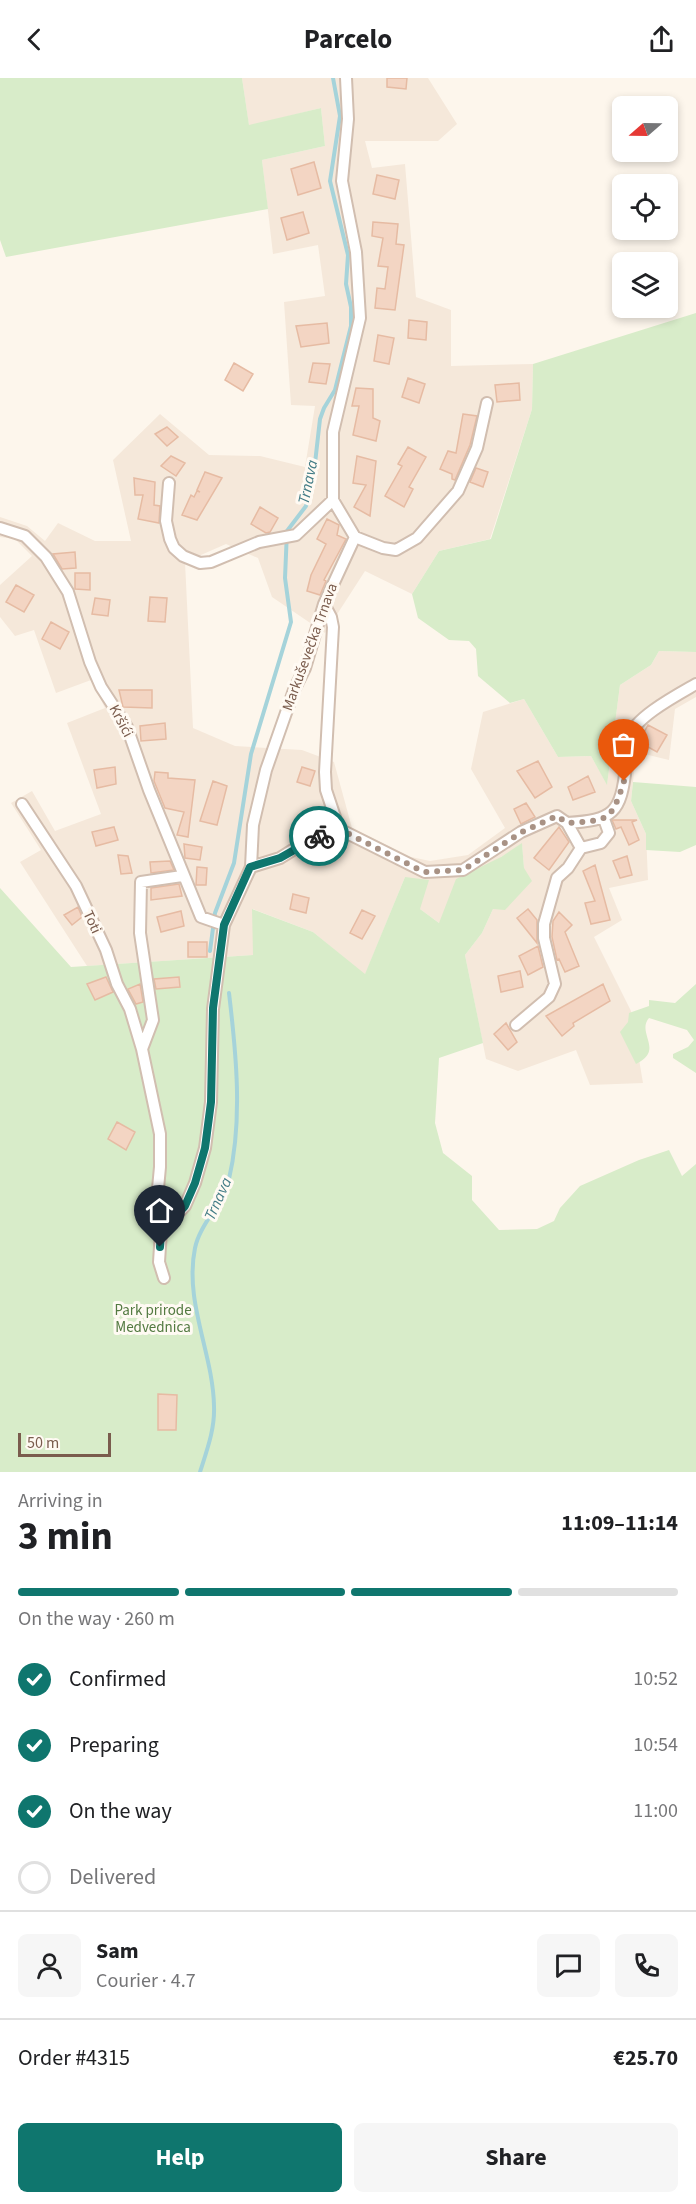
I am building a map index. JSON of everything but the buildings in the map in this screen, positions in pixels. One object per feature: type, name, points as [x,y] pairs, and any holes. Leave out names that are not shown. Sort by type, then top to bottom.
[{"type":"street","points":[[346,78],[348,119],[342,181],[356,252],[360,318],[333,432],[333,500],[355,537],[383,548],[396,550],[417,538],[458,491],[477,448],[487,403]]},
{"type":"street","points":[[169,483],[166,531],[174,548],[183,556],[200,562],[211,562],[259,542],[302,532],[333,500]]},
{"type":"street","name":"Kršići","points":[[0,528],[25,536],[46,557],[68,592],[90,662],[101,687],[127,727],[182,876],[191,890],[201,917],[216,923]]},
{"type":"street","name":"Markuševečka Trnava","points":[[250,867],[253,825],[266,770],[294,690],[305,668],[324,604],[355,537]]},
{"type":"street","points":[[324,604],[332,616],[333,627],[326,790],[339,829],[424,872],[463,870],[522,832],[557,816],[567,823],[581,848]]},
{"type":"street","points":[[567,823],[604,819],[615,811],[624,781],[628,737],[648,714],[696,684]]},
{"type":"street","name":"Toti","points":[[22,804],[76,886],[106,950],[117,984],[130,1009],[142,1049],[160,1134],[157,1199],[161,1232],[159,1262],[164,1278]]},
{"type":"street","points":[[516,1025],[549,997],[555,984],[544,938],[544,924],[557,878],[568,868],[581,848],[601,843],[609,833],[604,819]]},
{"type":"street","points":[[161,1232],[185,1206],[195,1183],[205,1148],[211,1102],[216,923],[250,867],[280,858],[307,841],[339,829]]},
{"type":"street","points":[[142,1049],[153,1020],[140,933],[141,882],[182,876]]},
{"type":"shaded area","points":[[242,78],[428,78],[457,124],[438,141],[365,141],[372,168],[405,164],[416,297],[451,310],[451,366],[533,364],[532,409],[490,539],[439,551],[412,594],[365,571],[325,633],[272,597],[258,558],[226,544],[185,562],[193,728],[235,746],[302,750],[334,762],[352,828],[411,857],[430,861],[468,855],[505,828],[471,769],[483,712],[524,699],[558,757],[591,756],[607,784],[620,685],[651,665],[659,651],[696,652],[696,697],[675,709],[669,760],[636,752],[631,801],[646,834],[648,880],[609,888],[622,920],[594,937],[631,1011],[643,1083],[590,1085],[576,1050],[518,1071],[486,1059],[465,955],[482,933],[493,909],[524,868],[522,844],[501,857],[439,923],[420,909],[405,877],[365,975],[313,932],[253,909],[253,955],[87,966],[20,862],[41,850],[11,803],[32,791],[55,831],[101,814],[67,723],[105,708],[91,680],[56,693],[34,630],[15,636],[0,617],[0,585],[32,556],[15,539],[0,537],[0,517],[27,526],[45,541],[58,523],[95,541],[131,541],[113,460],[160,414],[209,455],[260,456],[305,467],[315,406],[291,405],[284,302],[325,296],[318,245],[273,254],[262,160],[325,146],[321,108],[249,126]]},
{"type":"green space","points":[[0,78],[242,78],[249,125],[321,108],[325,146],[262,160],[268,209],[6,257],[0,240]]},
{"type":"green space","points":[[696,313],[696,652],[659,651],[651,665],[620,685],[607,785],[591,756],[558,757],[524,699],[510,703],[478,676],[476,649],[469,641],[449,640],[418,618],[412,594],[439,551],[491,539],[532,409],[533,364]]},
{"type":"green space","points":[[633,782],[696,787],[696,845],[680,852],[646,850],[646,834],[631,801]]},
{"type":"green space","name":"Park prirode Medvednica","points":[[522,843],[524,868],[532,881],[505,910],[493,909],[482,933],[465,955],[483,1043],[439,1058],[435,1123],[443,1153],[472,1176],[472,1200],[499,1230],[537,1229],[554,1221],[560,1208],[580,1186],[639,1160],[669,1150],[682,1176],[696,1164],[696,1472],[0,1472],[0,888],[71,967],[253,955],[252,909],[313,932],[365,974],[405,877],[429,880],[420,909],[439,923],[456,879],[501,857]]},
{"type":"green space","points":[[696,984],[696,1073],[673,1058],[673,1054],[688,1047],[694,1040],[687,1030],[649,1018],[646,1024],[648,1053],[636,1064],[620,1032],[628,1022],[629,1013],[649,1006],[649,1000],[675,1003]]},
{"type":"waterway","name":"Trnava","points":[[210,951],[215,913],[234,863],[251,754],[291,622],[285,578],[287,531],[306,506],[313,481],[320,419],[335,390],[351,326],[351,307],[346,284],[348,255],[330,181],[340,116],[333,78]]},
{"type":"waterway","name":"Trnava","points":[[200,1472],[212,1431],[214,1406],[209,1367],[196,1308],[193,1268],[198,1239],[226,1188],[233,1156],[237,1086],[229,993]]},
{"type":"way so far","points":[[319,836],[339,829],[424,872],[463,870],[522,832],[557,816],[567,823],[604,819],[615,811],[624,781]]},
{"type":"route","points":[[160,1247],[161,1232],[169,1226],[185,1206],[195,1183],[205,1148],[211,1102],[213,1008],[224,925],[246,882],[250,867],[280,858],[319,836]]}]
